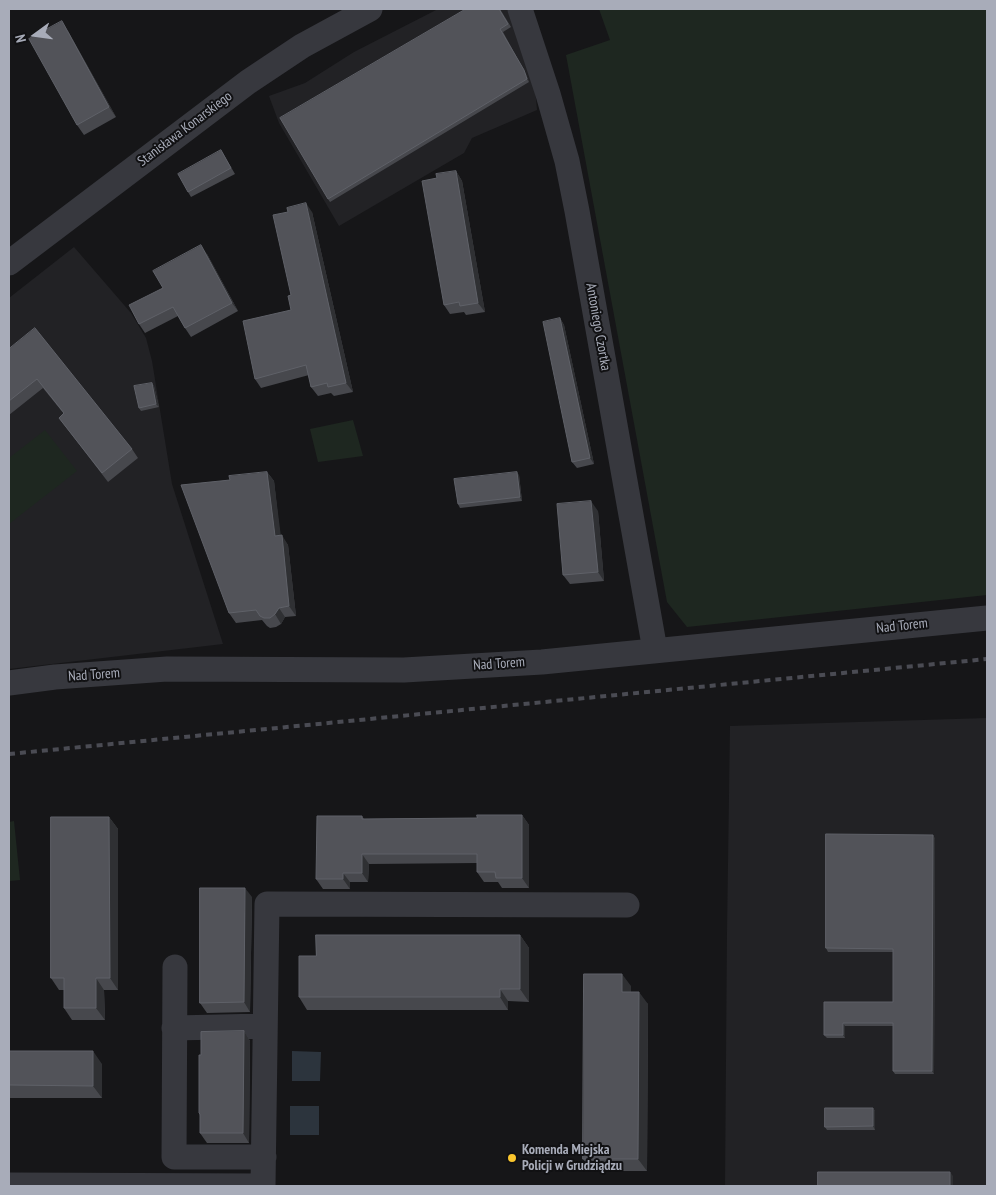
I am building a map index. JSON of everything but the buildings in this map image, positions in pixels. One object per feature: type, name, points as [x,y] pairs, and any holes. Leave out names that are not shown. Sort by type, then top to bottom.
[{"type":"street","name":"Stanisława Konarskiego","points":[[9,263],[248,82],[302,46],[370,9]]},
{"type":"street","name":"Antoniego Czortka","points":[[520,9],[548,94],[567,161],[655,650]]},
{"type":"street","name":"Nad Torem","points":[[9,683],[167,669],[404,670],[542,662],[987,618]]},
{"type":"street","points":[[9,1185],[263,1186],[267,904],[627,905]]},
{"type":"street","points":[[175,967],[174,1157],[264,1157]]},
{"type":"street","points":[[174,1028],[265,1026]]},
{"type":"shaded area","points":[[438,9],[508,9],[535,88],[537,110],[472,138],[464,153],[339,226],[279,123],[269,96],[305,83],[354,52]]},
{"type":"shaded area","points":[[599,9],[987,9],[987,595],[687,627],[667,602],[566,55],[610,40]]},
{"type":"shaded area","points":[[74,247],[131,313],[146,338],[152,361],[172,484],[223,644],[9,669],[9,298]]},
{"type":"shaded area","points":[[353,420],[363,456],[318,462],[310,429]]},
{"type":"shaded area","points":[[45,430],[77,471],[9,524],[9,458]]},
{"type":"shaded area","points":[[987,718],[987,1186],[725,1186],[730,726]]},
{"type":"shaded area","points":[[14,821],[20,880],[9,881],[9,822]]},
{"type":"shaded area","points":[[292,1051],[321,1052],[320,1081],[292,1081]]},
{"type":"shaded area","points":[[290,1106],[319,1106],[319,1135],[290,1135]]},
{"type":"railway","points":[[9,754],[987,659]]},
{"type":"place","name":"Komenda Miejska Policji w Grudziądzu","points":[[512,1158]]}]
